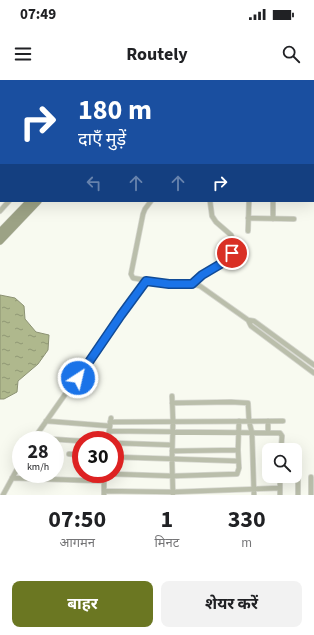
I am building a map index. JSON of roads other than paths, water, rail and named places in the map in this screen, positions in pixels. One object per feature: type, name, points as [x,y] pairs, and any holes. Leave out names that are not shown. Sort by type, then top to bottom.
[{"type":"main road","points":[[0,232],[31,203]]},
{"type":"main road","points":[[0,241],[31,203]]},
{"type":"street","points":[[270,80],[301,80]]},
{"type":"street","points":[[0,211],[8,202]]},
{"type":"street","points":[[150,202],[143,214],[131,274],[133,278],[169,284],[192,284],[204,288],[314,365]]},
{"type":"street","points":[[192,284],[202,275],[224,262],[232,253],[234,242],[231,235],[216,222],[212,216],[210,202]]},
{"type":"street","points":[[248,231],[249,202]]},
{"type":"street","points":[[273,202],[273,219]]},
{"type":"street","points":[[248,218],[294,219]]},
{"type":"street","points":[[39,431],[146,281]]},
{"type":"street","points":[[248,320],[250,326],[314,373]]},
{"type":"street","points":[[172,396],[173,493]]},
{"type":"street","points":[[172,403],[248,403],[249,421],[252,433],[254,495]]},
{"type":"street","points":[[46,421],[110,424],[172,432],[280,433],[282,436],[282,443]]},
{"type":"street","points":[[110,424],[173,421],[283,421]]},
{"type":"street","points":[[124,474],[173,476],[237,474],[239,468],[239,421]]},
{"type":"street","points":[[268,421],[268,433]]},
{"type":"street","points":[[109,431],[110,424]]},
{"type":"street","points":[[124,443],[172,444]]},
{"type":"street","points":[[172,451],[238,450]]},
{"type":"street","points":[[124,457],[237,461]]},
{"type":"street","points":[[311,476],[311,495]]},
{"type":"street","points":[[3,495],[12,478]]},
{"type":"street","points":[[280,483],[280,495]]},
{"type":"street","points":[[298,483],[298,495]]},
{"type":"street","points":[[104,493],[173,493],[280,488]]},
{"type":"water","points":[[0,295],[15,298],[24,306],[25,319],[36,332],[49,335],[48,350],[38,364],[18,381],[17,392],[4,399],[0,399]]}]
